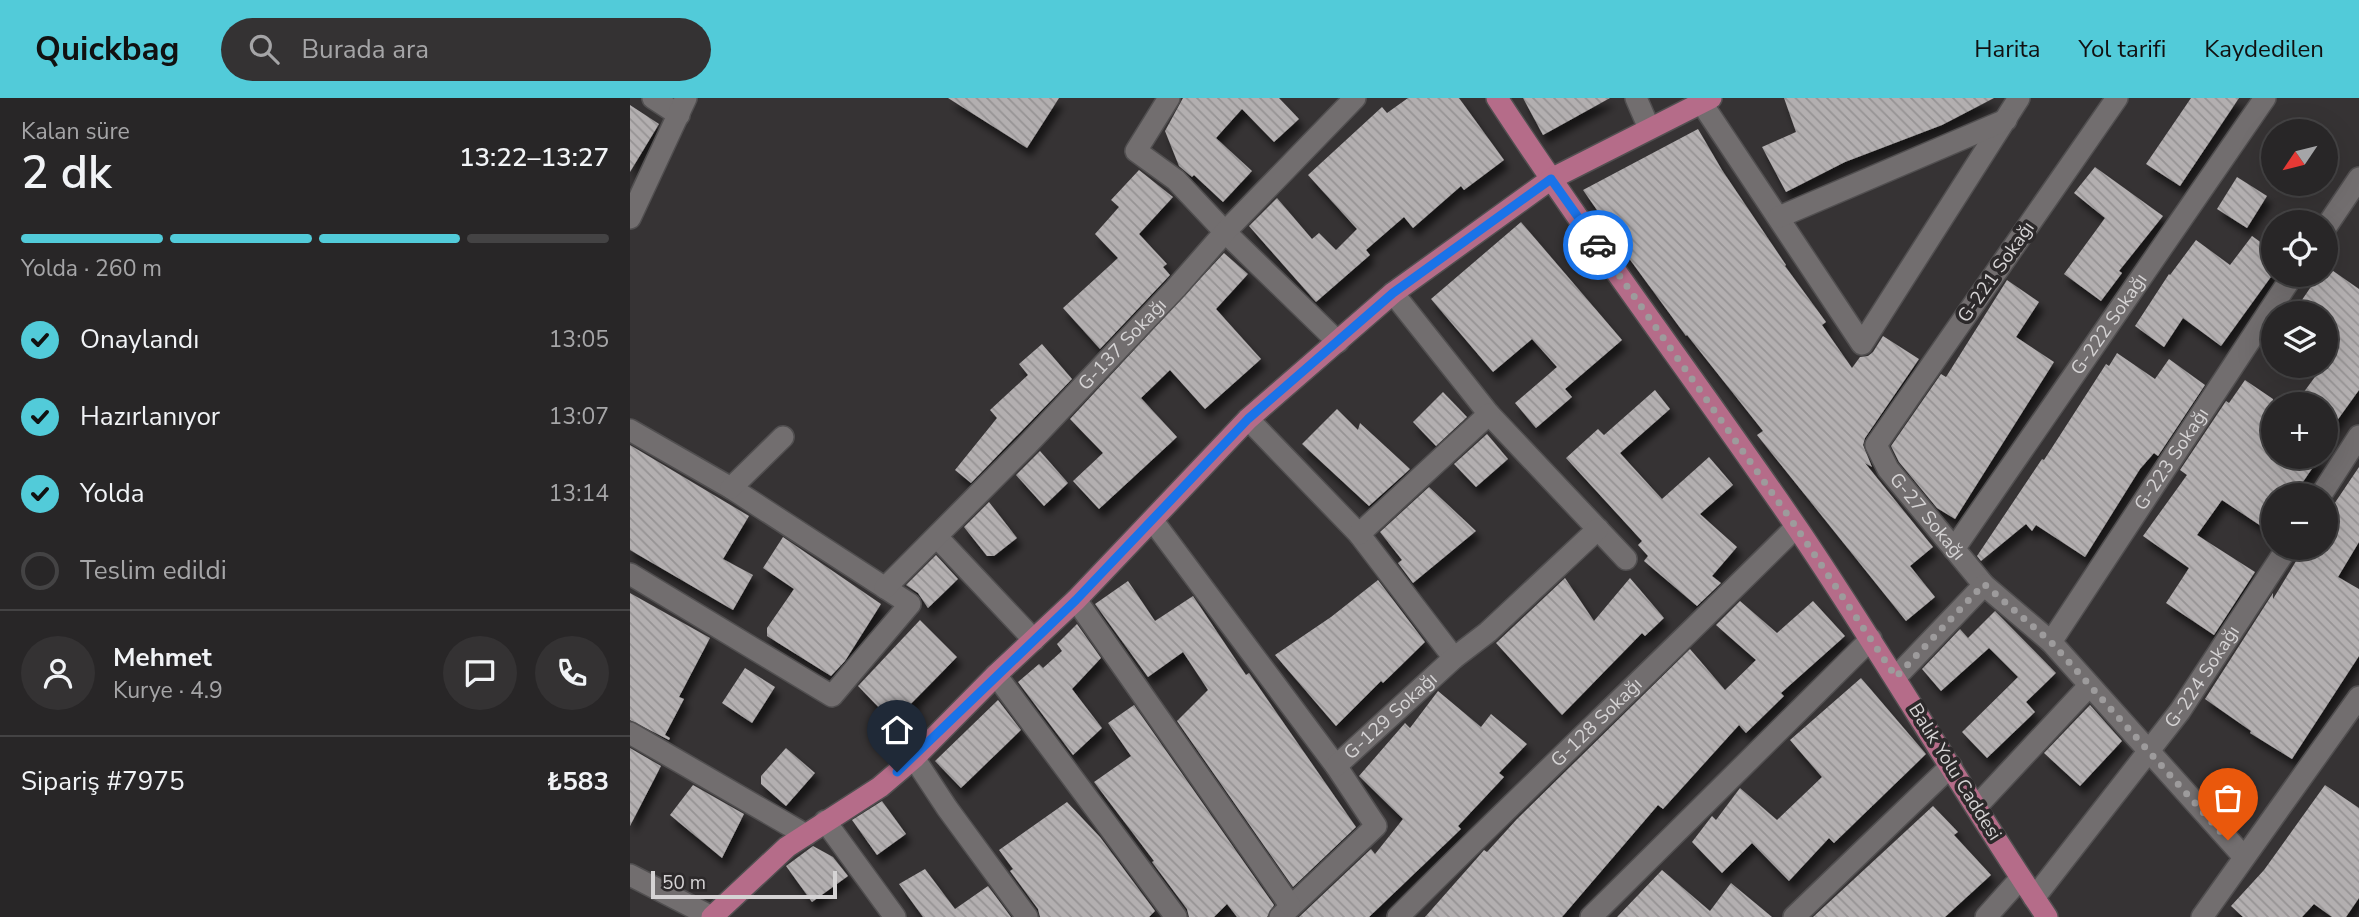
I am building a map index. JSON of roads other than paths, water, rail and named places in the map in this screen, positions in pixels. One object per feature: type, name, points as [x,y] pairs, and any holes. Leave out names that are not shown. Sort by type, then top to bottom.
[{"type":"main road","name":"Balık Yolu Caddesi","points":[[1497,98],[1796,527],[1896,677],[2020,879],[2047,917]]},
{"type":"main road","points":[[712,917],[787,847],[880,787],[914,758],[996,675],[1076,600],[1248,419],[1393,293],[1551,179],[1706,100]]},
{"type":"street","points":[[630,218],[683,106],[653,98]]},
{"type":"street","points":[[1169,98],[1136,152],[1176,180],[1225,232],[1338,342]]},
{"type":"street","name":"G-137 Sokağı","points":[[885,588],[1177,288],[1225,232],[1355,98]]},
{"type":"street","points":[[1636,98],[1649,128]]},
{"type":"street","points":[[1706,100],[1862,344],[2019,98]]},
{"type":"street","name":"G-221 Sokağı","points":[[1876,445],[2117,98]]},
{"type":"street","name":"G-222 Sokağı","points":[[1954,549],[2265,98]]},
{"type":"street","points":[[1779,217],[2006,120]]},
{"type":"street","points":[[2337,210],[2359,178]]},
{"type":"street","name":"G-223 Sokağı","points":[[2051,642],[2284,287]]},
{"type":"street","points":[[1393,293],[1489,414],[1626,559]]},
{"type":"street","points":[[1359,534],[1489,414]]},
{"type":"street","points":[[1248,419],[1359,534],[1454,658]]},
{"type":"street","points":[[630,430],[731,488],[910,604],[832,696],[630,574]]},
{"type":"street","points":[[2329,483],[2359,436]]},
{"type":"street","points":[[731,488],[783,437]]},
{"type":"street","name":"G-27 Sokağı","points":[[1876,445],[1888,469],[1984,584],[2051,642],[2244,857]]},
{"type":"street","points":[[1153,521],[1336,766]]},
{"type":"street","name":"G-128 Sokağı","points":[[1398,917],[1537,777],[1700,624],[1796,527]]},
{"type":"street","name":"G-129 Sokağı","points":[[1285,911],[1376,826],[1336,766],[1454,658],[1488,632],[1598,529]]},
{"type":"street","points":[[937,537],[1034,640]]},
{"type":"street","name":"G-224 Sokağı","points":[[2034,898],[2149,754],[2279,560]]},
{"type":"street","points":[[1896,677],[1984,584]]},
{"type":"street","points":[[1076,600],[1285,911]]},
{"type":"street","points":[[1591,917],[1871,639]]},
{"type":"street","points":[[996,675],[1176,917]]},
{"type":"street","points":[[1976,807],[2089,686]]},
{"type":"street","points":[[2207,915],[2244,857],[2359,697]]},
{"type":"street","points":[[630,733],[806,835]]},
{"type":"street","points":[[914,758],[1027,917]]},
{"type":"street","points":[[1794,917],[1951,766]]},
{"type":"street","points":[[825,821],[895,917]]},
{"type":"street","points":[[630,875],[712,917]]},
{"type":"street","points":[[1986,917],[2020,879]]}]
